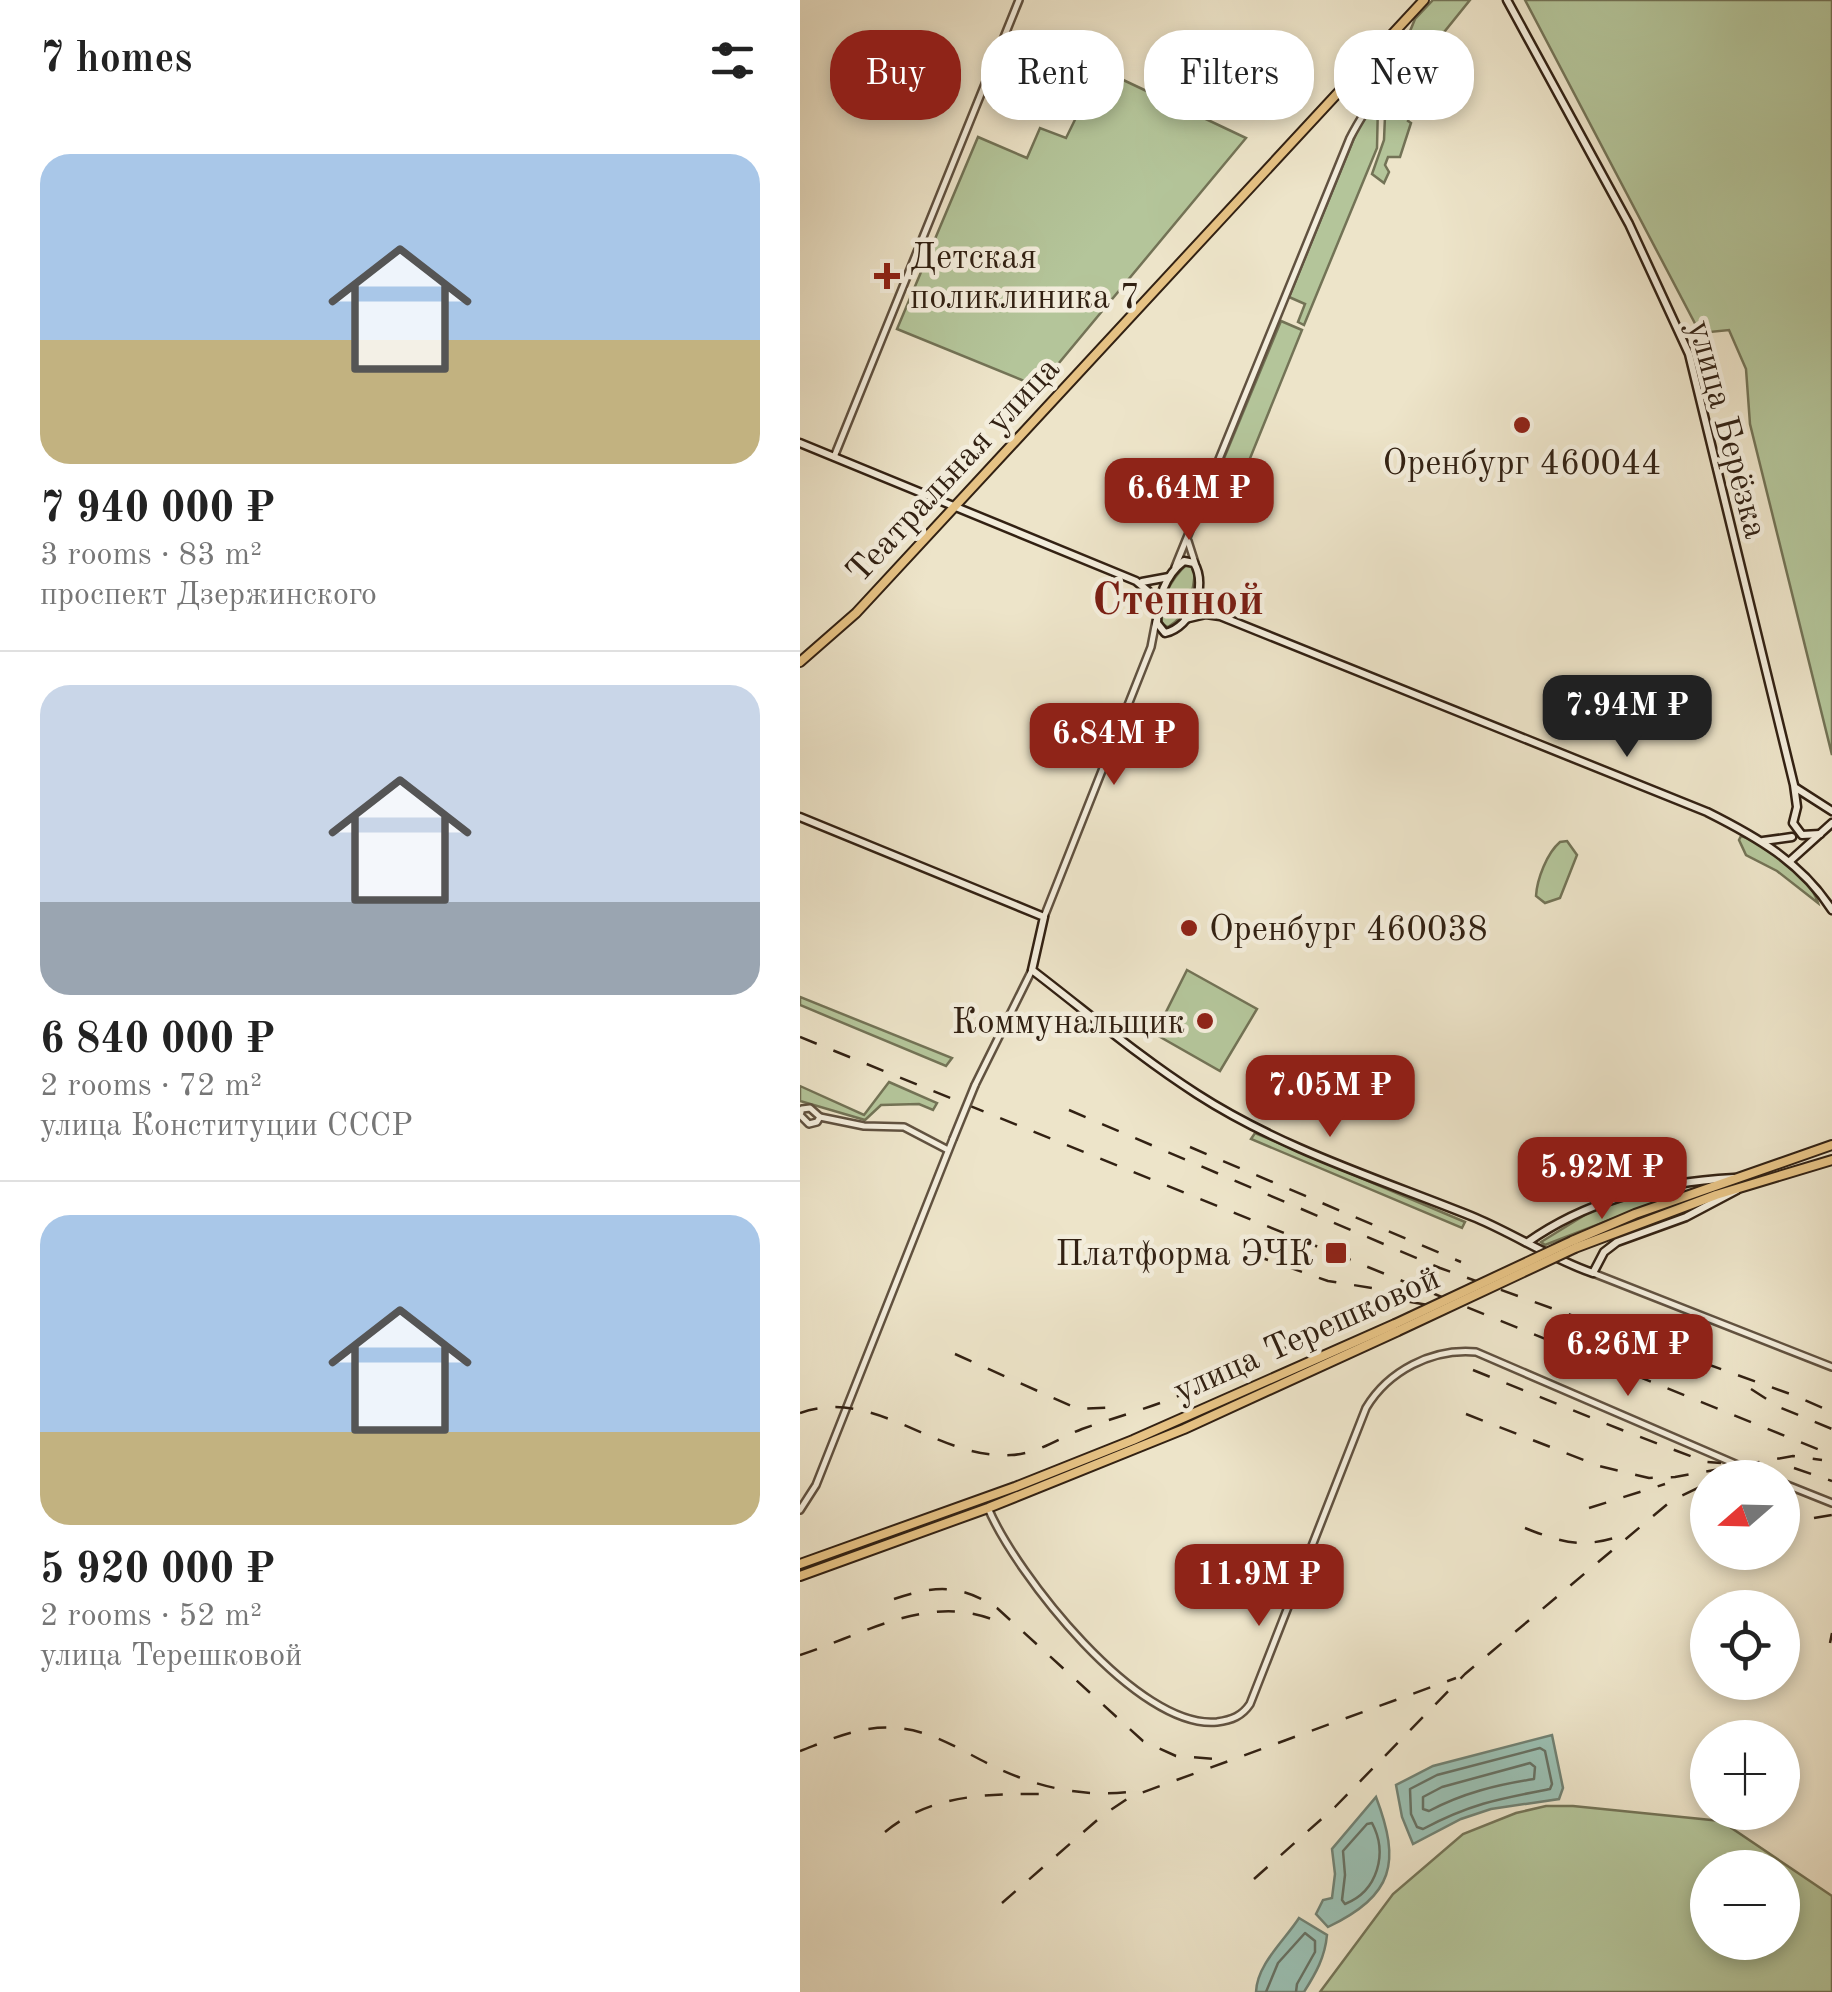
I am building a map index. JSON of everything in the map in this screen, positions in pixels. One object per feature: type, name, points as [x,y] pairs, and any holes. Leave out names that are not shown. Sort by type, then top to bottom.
[{"type":"main road","name":"Театральная улица","points":[[800,662],[856,613],[1424,0]]},
{"type":"main road","name":"улица Берёзка","points":[[1507,0],[1624,214],[1689,354],[1794,785],[1796,807]]},
{"type":"main road","points":[[800,444],[1136,581],[1148,591],[1160,630],[1169,633],[1199,614],[1220,616]]},
{"type":"main road","points":[[1157,614],[1172,574],[1184,561],[1197,566],[1199,589],[1210,609],[1220,616],[1680,802],[1763,841],[1790,861],[1832,910]]},
{"type":"main road","points":[[1136,581],[1152,582],[1172,574]]},
{"type":"main road","points":[[1186,619],[1199,589]]},
{"type":"main road","points":[[1790,861],[1829,825],[1829,810],[1794,785]]},
{"type":"main road","points":[[1795,834],[1792,817],[1796,807],[1811,800]]},
{"type":"main road","points":[[800,818],[1044,917],[1032,970],[1161,1069],[1229,1113],[1593,1273],[1604,1252],[1617,1242],[1686,1217],[1741,1182]]},
{"type":"main road","points":[[1763,841],[1795,834],[1820,834]]},
{"type":"main road","points":[[1779,852],[1795,834]]},
{"type":"main road","name":"улица Терешковой","points":[[1754,1178],[1832,1145]]},
{"type":"main road","name":"улица Терешковой","points":[[800,1576],[1255,1398],[1573,1244],[1741,1182],[1832,1160]]},
{"type":"main road","points":[[1528,1242],[1596,1205],[1681,1181],[1741,1182]]},
{"type":"main road","points":[[1681,1181],[1686,1188],[1686,1217]]},
{"type":"main road","name":"улица Терешковой","points":[[800,1564],[986,1503]]},
{"type":"street","points":[[834,457],[1018,0]]},
{"type":"street","points":[[1172,574],[1350,138],[1382,87],[1398,46],[1399,26]]},
{"type":"street","points":[[1188,538],[1188,548],[1197,566]]},
{"type":"street","points":[[1044,917],[1151,647],[1157,614]]},
{"type":"street","points":[[1151,647],[1169,633]]},
{"type":"street","points":[[800,1510],[816,1485],[975,1086],[1032,970]]},
{"type":"street","points":[[820,1117],[809,1124],[800,1113],[810,1108],[820,1117],[864,1126],[904,1126],[948,1150]]},
{"type":"street","points":[[1593,1273],[1832,1367]]},
{"type":"street","points":[[986,1503],[1024,1570],[1102,1662],[1153,1701],[1177,1715],[1201,1722],[1233,1718],[1246,1710],[1358,1426],[1373,1396],[1415,1363],[1445,1354],[1476,1352],[1726,1460]]},
{"type":"street","points":[[1800,1490],[1832,1503]]},
{"type":"green space","points":[[1433,0],[1470,0],[1446,30],[1410,30]]},
{"type":"green space","points":[[1525,0],[1832,0],[1832,755],[1750,424],[1746,369],[1729,330],[1700,333]]},
{"type":"green space","points":[[1124,80],[1144,90],[1144,120],[1208,120],[1246,138],[1039,387],[897,329],[978,137],[1027,158],[1040,128],[1066,138],[1075,120],[1124,120]]},
{"type":"green space","points":[[1364,120],[1378,120],[1377,148],[1304,325],[1298,322],[1305,304],[1289,297]]},
{"type":"green space","points":[[1385,120],[1411,123],[1400,157],[1388,157],[1385,165],[1389,172],[1384,183],[1372,174],[1384,140]]},
{"type":"green space","points":[[1281,321],[1302,330],[1238,488],[1215,480]]},
{"type":"green space","points":[[1187,564],[1195,568],[1192,594],[1181,616],[1168,627],[1162,624],[1164,599]]},
{"type":"green space","points":[[1741,836],[1763,845],[1786,862],[1806,882],[1818,903],[1777,871],[1746,855]]},
{"type":"green space","points":[[1567,841],[1577,855],[1560,898],[1545,903],[1536,896],[1541,874],[1555,847]]},
{"type":"green space","name":"Коммунальщик","points":[[1187,970],[1257,1009],[1220,1071],[1155,1034]]},
{"type":"green space","points":[[800,997],[952,1058],[946,1066],[800,1005]]},
{"type":"green space","points":[[889,1082],[937,1103],[933,1110],[919,1104],[881,1105],[865,1120],[800,1101],[800,1086],[864,1115]]},
{"type":"green space","points":[[1255,1133],[1465,1222],[1462,1228],[1251,1139]]},
{"type":"green space","points":[[1675,1184],[1682,1188],[1677,1194],[1545,1245],[1541,1242],[1593,1210]]},
{"type":"green space","points":[[1546,1806],[1690,1818],[1690,1830],[1734,1830],[1764,1850],[1690,1850],[1690,1960],[1800,1960],[1800,1874],[1832,1896],[1832,1992],[1320,1992],[1393,1894],[1463,1834]]},
{"type":"water","points":[[1552,1735],[1563,1788],[1559,1799],[1491,1809],[1461,1819],[1413,1844],[1402,1817],[1396,1785],[1433,1766]]},
{"type":"water","points":[[1376,1797],[1388,1841],[1386,1875],[1367,1902],[1328,1927],[1316,1914],[1323,1900],[1332,1898],[1332,1849]]},
{"type":"water","points":[[1299,1918],[1327,1935],[1322,1958],[1304,1992],[1256,1992],[1266,1962]]},
{"type":"railway","points":[[800,1037],[1832,1455]]},
{"type":"railway","points":[[1069,1110],[1440,1268],[1832,1412]]},
{"type":"railway","points":[[1190,1147],[1461,1262]]},
{"type":"railway","points":[[1251,1254],[1328,1281],[1410,1294]]},
{"type":"railway","points":[[800,1413],[828,1407],[854,1409],[957,1447],[984,1454],[1021,1454],[1183,1394],[1371,1309],[1404,1301],[1440,1307]]},
{"type":"railway","points":[[955,1354],[1078,1409],[1119,1407]]},
{"type":"railway","points":[[1473,1370],[1701,1460]]},
{"type":"railway","points":[[1751,1389],[1779,1407],[1832,1429]]},
{"type":"railway","points":[[1466,1414],[1599,1466],[1649,1478],[1793,1456],[1822,1460]]},
{"type":"railway","points":[[1800,1470],[1832,1481]]},
{"type":"railway","points":[[1589,1508],[1665,1484]]},
{"type":"railway","points":[[1254,1879],[1335,1807],[1465,1674],[1671,1501],[1690,1492]]},
{"type":"railway","points":[[1814,1518],[1832,1515]]},
{"type":"railway","points":[[1525,1528],[1573,1542],[1596,1542],[1623,1535]]},
{"type":"railway","points":[[894,1599],[947,1589],[984,1600],[1143,1741],[1176,1756],[1217,1759]]},
{"type":"railway","points":[[800,1655],[876,1626],[927,1613],[953,1611],[1005,1625]]},
{"type":"railway","points":[[1830,1643],[1832,1633]]},
{"type":"railway","points":[[1002,1903],[1103,1815],[1130,1797],[1456,1678]]},
{"type":"railway","points":[[800,1751],[859,1731],[908,1729],[1037,1783],[1076,1792],[1136,1791]]},
{"type":"railway","points":[[885,1832],[903,1819],[940,1803],[980,1796],[1044,1794]]},
{"type":"place","name":"Детская поликлиника 7","points":[[887,276]]},
{"type":"place","name":"Оренбург 460044","points":[[1522,425]]},
{"type":"place","name":"Оренбург 460038","points":[[1189,928]]},
{"type":"place","name":"Коммунальщик","points":[[1205,1021]]},
{"type":"place","name":"Платформа ЭЧК","points":[[1336,1253]]},
{"type":"district","name":"Степной","points":[[1178,598]]}]
